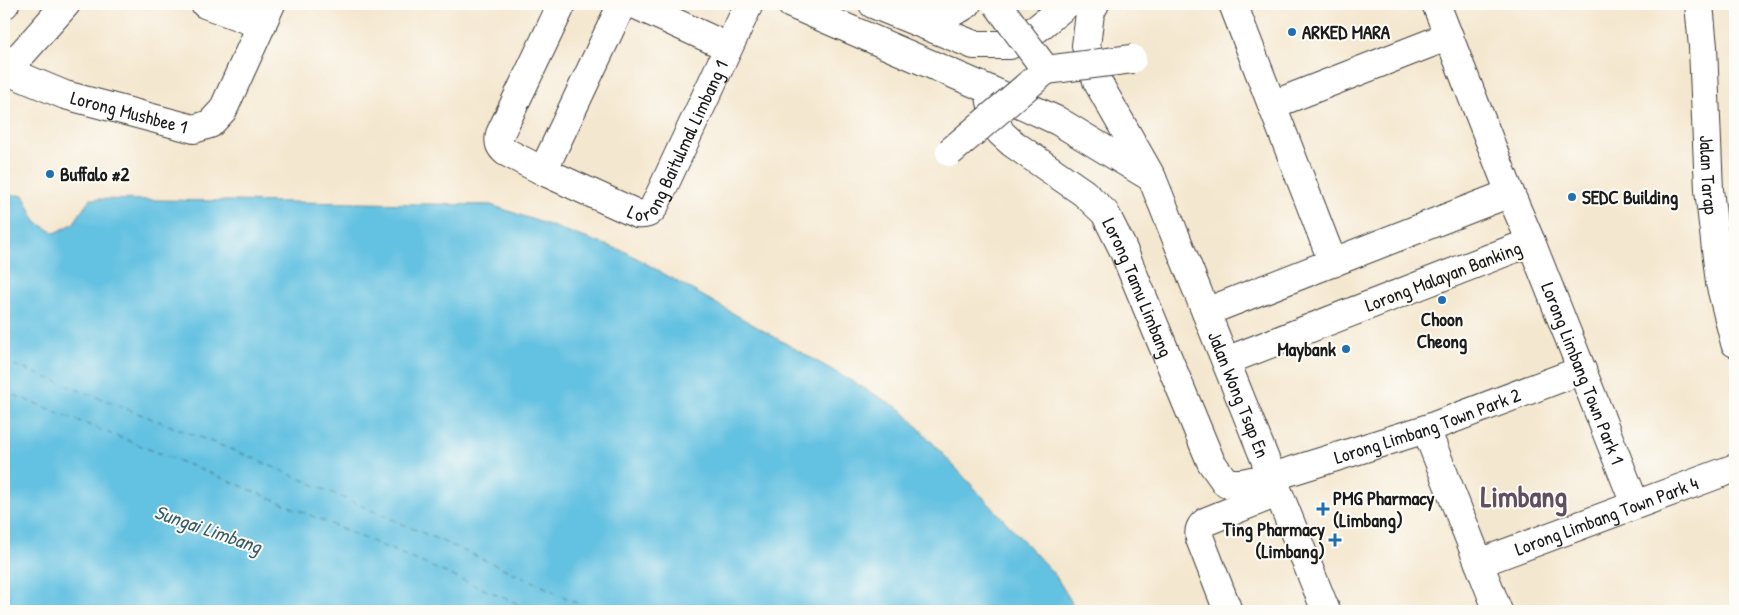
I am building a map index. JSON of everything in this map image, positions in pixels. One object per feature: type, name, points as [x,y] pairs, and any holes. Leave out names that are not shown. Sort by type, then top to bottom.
[{"type":"main road","points":[[5,73],[66,4]]},
{"type":"main road","points":[[205,4],[266,14]]},
{"type":"main road","points":[[562,4],[500,134],[499,141],[501,148],[506,152],[543,171],[622,4]]},
{"type":"main road","points":[[634,4],[728,48]]},
{"type":"main road","name":"Lorong Baitulmal Limbang 1","points":[[543,171],[637,214],[644,215],[650,213],[749,4]]},
{"type":"main road","points":[[791,4],[988,88],[1058,121],[1152,178]]},
{"type":"main road","points":[[873,4],[974,45],[1010,44],[1038,28],[1067,4]]},
{"type":"main road","points":[[923,4],[941,14],[950,14],[967,4]]},
{"type":"main road","points":[[935,4],[950,7],[954,4]]},
{"type":"main road","points":[[997,4],[1046,70]]},
{"type":"main road","name":"Jalan Wong Tsap En","points":[[1095,4],[1090,13],[1086,46],[1097,81],[1152,178],[1326,611]]},
{"type":"main road","points":[[1233,4],[1333,263]]},
{"type":"main road","name":"Lorong Malayan Banking","points":[[1226,361],[1531,242],[1436,4]]},
{"type":"main road","name":"Jalan Tarap","points":[[1699,4],[1703,47],[1709,190],[1720,284],[1735,343]]},
{"type":"main road","name":"Lorong Mushbee 1","points":[[5,73],[65,95],[194,129],[210,124],[222,110],[266,14]]},
{"type":"main road","points":[[1272,105],[1449,36]]},
{"type":"main road","points":[[950,152],[1046,70],[1132,59]]},
{"type":"main road","name":"Lorong Tamu Limbang","points":[[988,88],[994,116],[1000,132],[1012,143],[1084,193],[1105,213],[1122,247],[1210,462],[1220,476],[1226,483],[1274,485]]},
{"type":"main road","points":[[1206,312],[1510,193]]},
{"type":"main road","name":"Lorong Limbang Town Park 1","points":[[1531,242],[1635,504]]},
{"type":"main road","name":"Lorong Limbang Town Park 2","points":[[1274,485],[1582,370]]},
{"type":"main road","points":[[1426,429],[1498,611]]},
{"type":"main road","name":"Lorong Limbang Town Park 4","points":[[1479,563],[1735,468]]},
{"type":"main road","points":[[1228,611],[1200,539],[1201,525],[1274,485]]},
{"type":"water","name":"Sungai Limbang","points":[[4,195],[23,195],[36,222],[55,233],[73,224],[90,199],[491,205],[626,252],[902,410],[1055,575],[1077,611],[4,611]]},
{"type":"ferry route","points":[[4,361],[253,458],[530,580],[593,611]]},
{"type":"ferry route","points":[[4,391],[244,487],[535,611]]},
{"type":"place","name":"ARKED MARA","points":[[1292,32]]},
{"type":"place","name":"Buffalo #2","points":[[50,174]]},
{"type":"place","name":"SEDC Building","points":[[1572,197]]},
{"type":"place","name":"Choon Cheong","points":[[1442,300]]},
{"type":"place","name":"Maybank","points":[[1346,349]]},
{"type":"place","name":"PMG Pharmacy (Limbang)","points":[[1323,509]]},
{"type":"place","name":"Ting Pharmacy (Limbang)","points":[[1335,540]]},
{"type":"district","name":"Limbang","points":[[1524,497]]}]
